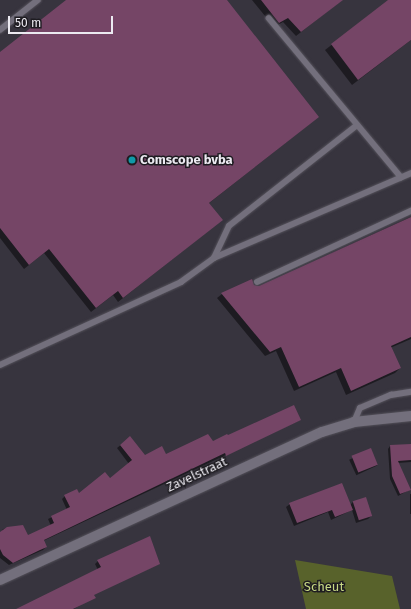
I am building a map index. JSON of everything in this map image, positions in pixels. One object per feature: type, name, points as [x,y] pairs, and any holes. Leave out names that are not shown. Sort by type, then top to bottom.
[{"type":"street","name":"Zavelstraat","points":[[0,580],[322,432],[354,422],[411,416]]},
{"type":"lane","points":[[0,30],[38,0]]},
{"type":"lane","points":[[269,18],[356,126],[401,177]]},
{"type":"lane","points":[[214,258],[229,226],[356,126]]},
{"type":"lane","points":[[0,365],[181,282],[214,258],[411,173]]},
{"type":"lane","points":[[258,282],[411,211]]},
{"type":"lane","points":[[354,422],[360,408],[391,395],[411,392]]},
{"type":"green space","name":"Scheut","points":[[295,560],[392,576],[400,609],[306,609]]},
{"type":"building","name":"Comscope bvba","points":[[66,0],[227,0],[319,117],[209,203],[223,220],[123,298],[118,291],[96,308],[49,249],[29,265],[0,228],[0,52]]},
{"type":"building","points":[[261,0],[343,0],[301,32],[288,18],[279,23]]},
{"type":"building","points":[[388,0],[411,0],[411,40],[358,80],[331,44]]},
{"type":"building","points":[[411,217],[411,337],[391,346],[401,368],[351,391],[341,368],[299,387],[281,347],[270,352],[221,293],[252,279],[254,285],[259,286]]},
{"type":"building","points":[[294,405],[301,420],[226,456],[225,453],[44,540],[47,547],[13,563],[3,555],[0,549],[0,532],[7,527],[23,525],[28,535],[54,523],[51,516],[70,507],[64,495],[77,489],[79,493],[105,472],[110,478],[132,460],[120,445],[130,436],[145,455],[162,446],[166,454],[208,434],[213,441]]},
{"type":"building","points":[[411,444],[411,460],[398,461],[411,490],[400,494],[392,476],[390,445]]},
{"type":"building","points":[[371,448],[378,465],[358,473],[352,456]]},
{"type":"building","points":[[342,483],[353,510],[335,517],[332,510],[297,523],[289,503]]},
{"type":"building","points":[[366,497],[372,516],[359,520],[353,501]]},
{"type":"building","points":[[150,536],[160,564],[94,595],[96,598],[73,609],[16,609],[101,567],[97,560]]},
{"type":"place","name":"Comscope bvba","points":[[132,160]]}]
